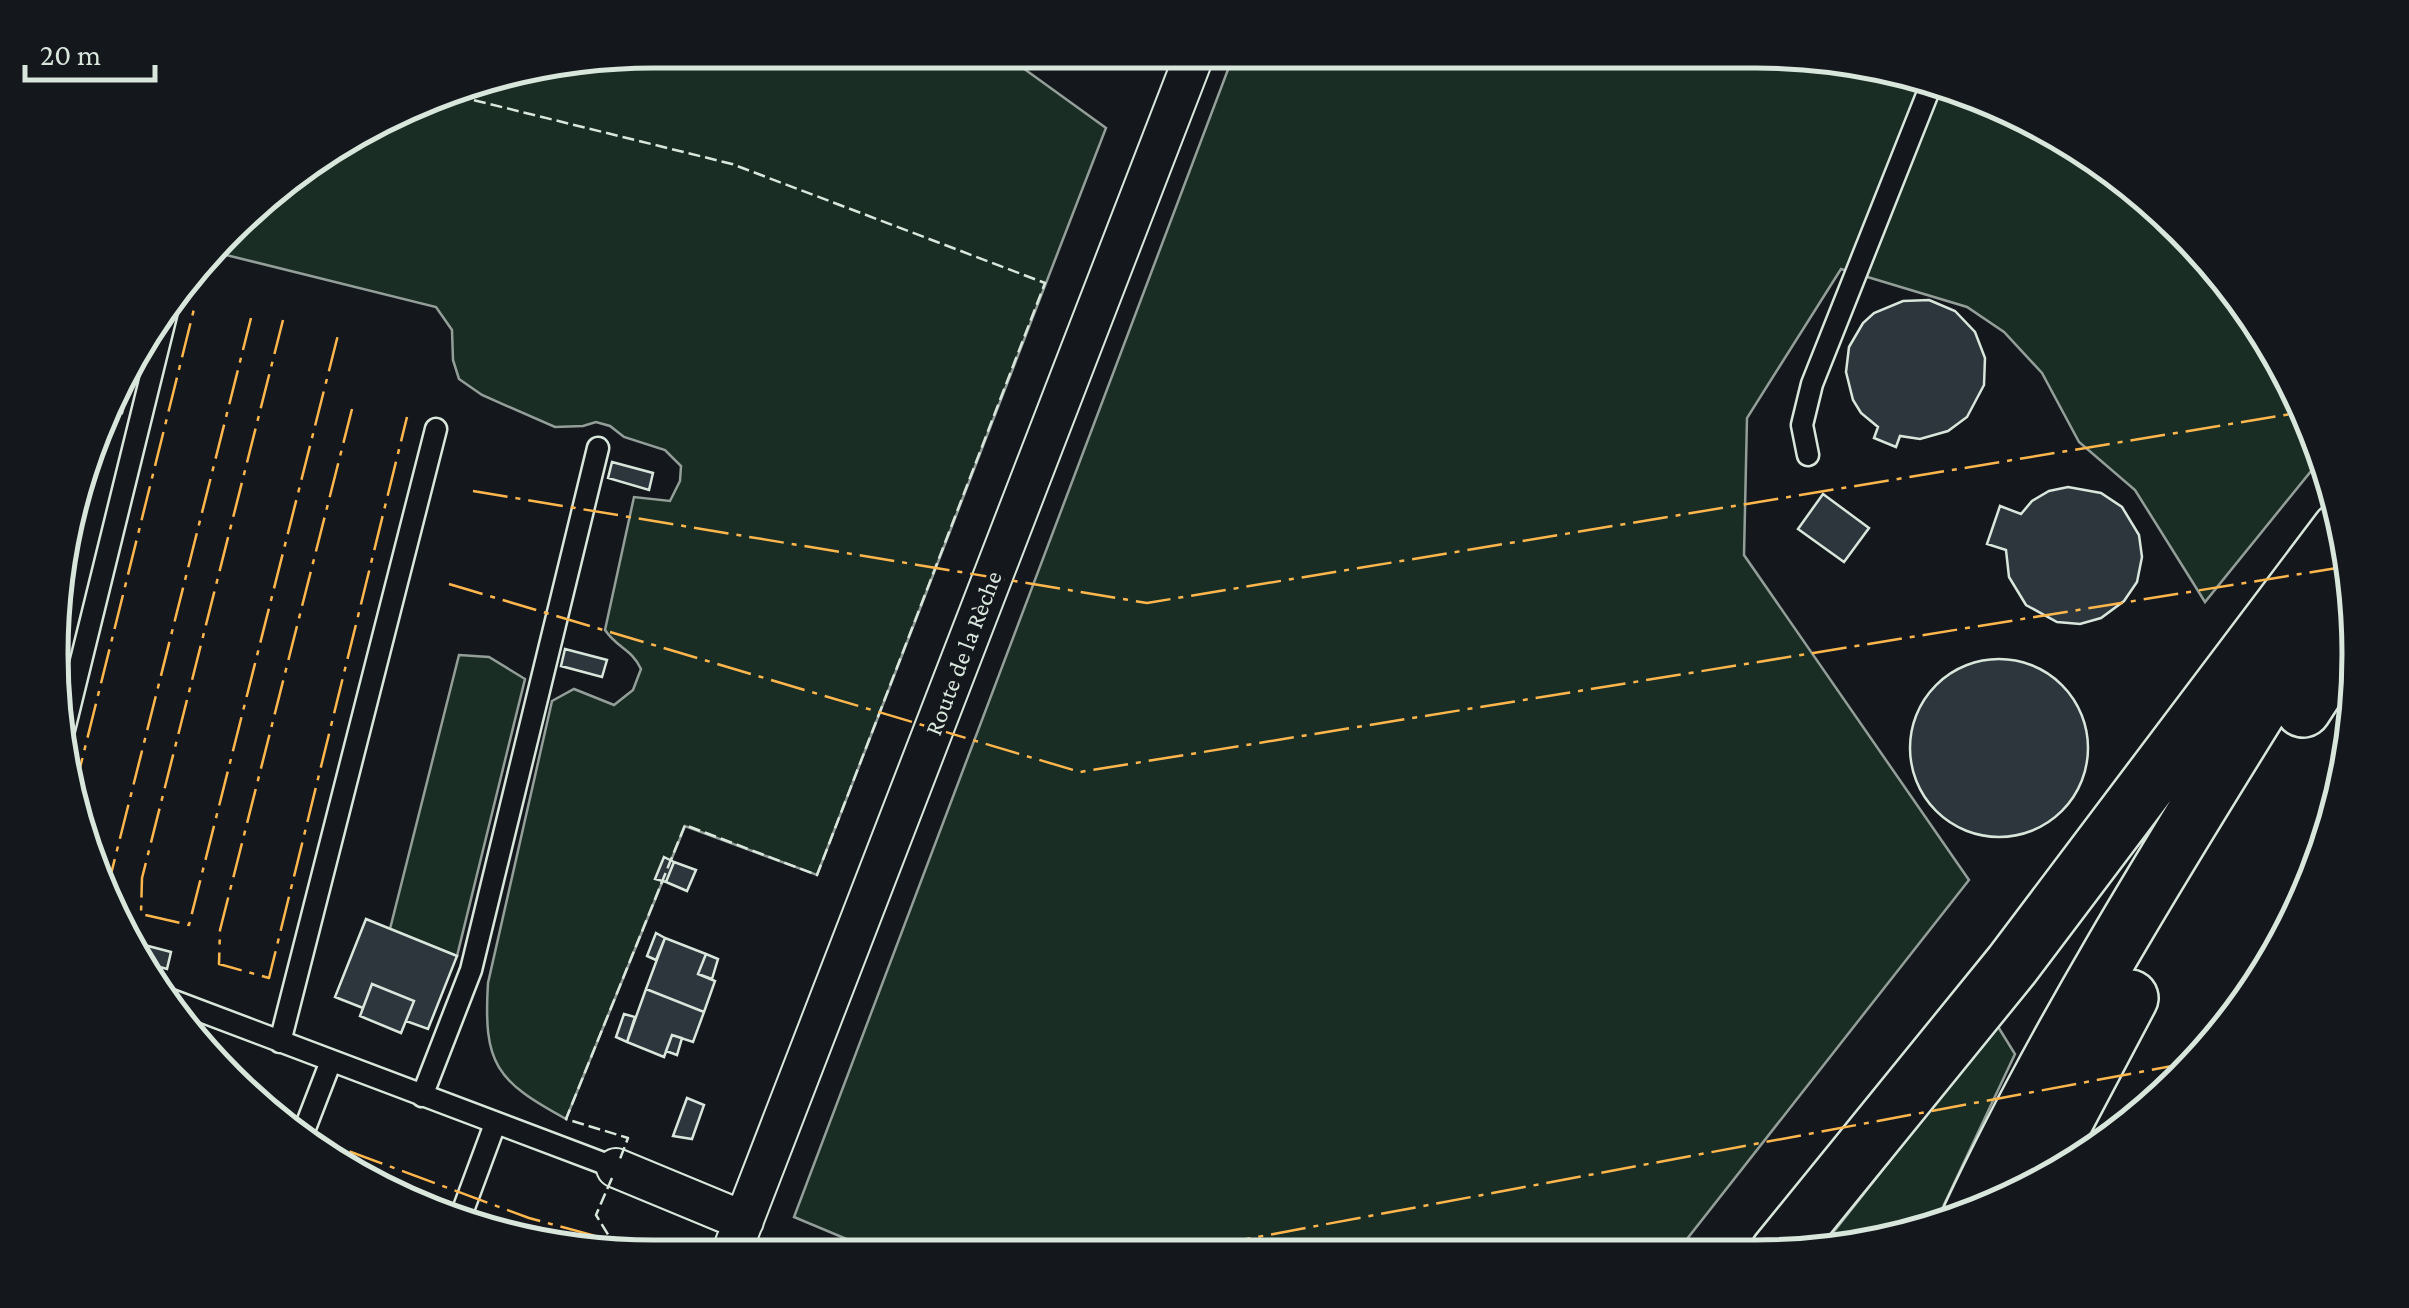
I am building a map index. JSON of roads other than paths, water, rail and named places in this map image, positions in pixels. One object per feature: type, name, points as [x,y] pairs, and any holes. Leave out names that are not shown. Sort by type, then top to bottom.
[{"type":"main road","points":[[1789,1239],[2012,965],[2330,543]]},
{"type":"main road","points":[[1982,1195],[2128,927],[2337,586]]},
{"type":"main road","points":[[2040,1166],[2170,925],[2253,786],[2342,650]]},
{"type":"street","name":"Route de la Rèche","points":[[736,1240],[1189,67]]},
{"type":"street","points":[[616,1168],[744,1221]]},
{"type":"lane","points":[[1808,455],[1802,425],[1812,384],[1927,94]]},
{"type":"lane","points":[[70,704],[161,337]]},
{"type":"lane","points":[[280,1042],[436,429]]},
{"type":"lane","points":[[422,1096],[472,970],[598,448]]},
{"type":"lane","points":[[185,1005],[616,1168]]},
{"type":"lane","points":[[306,1126],[331,1061]]},
{"type":"lane","points":[[464,1208],[495,1124]]}]
